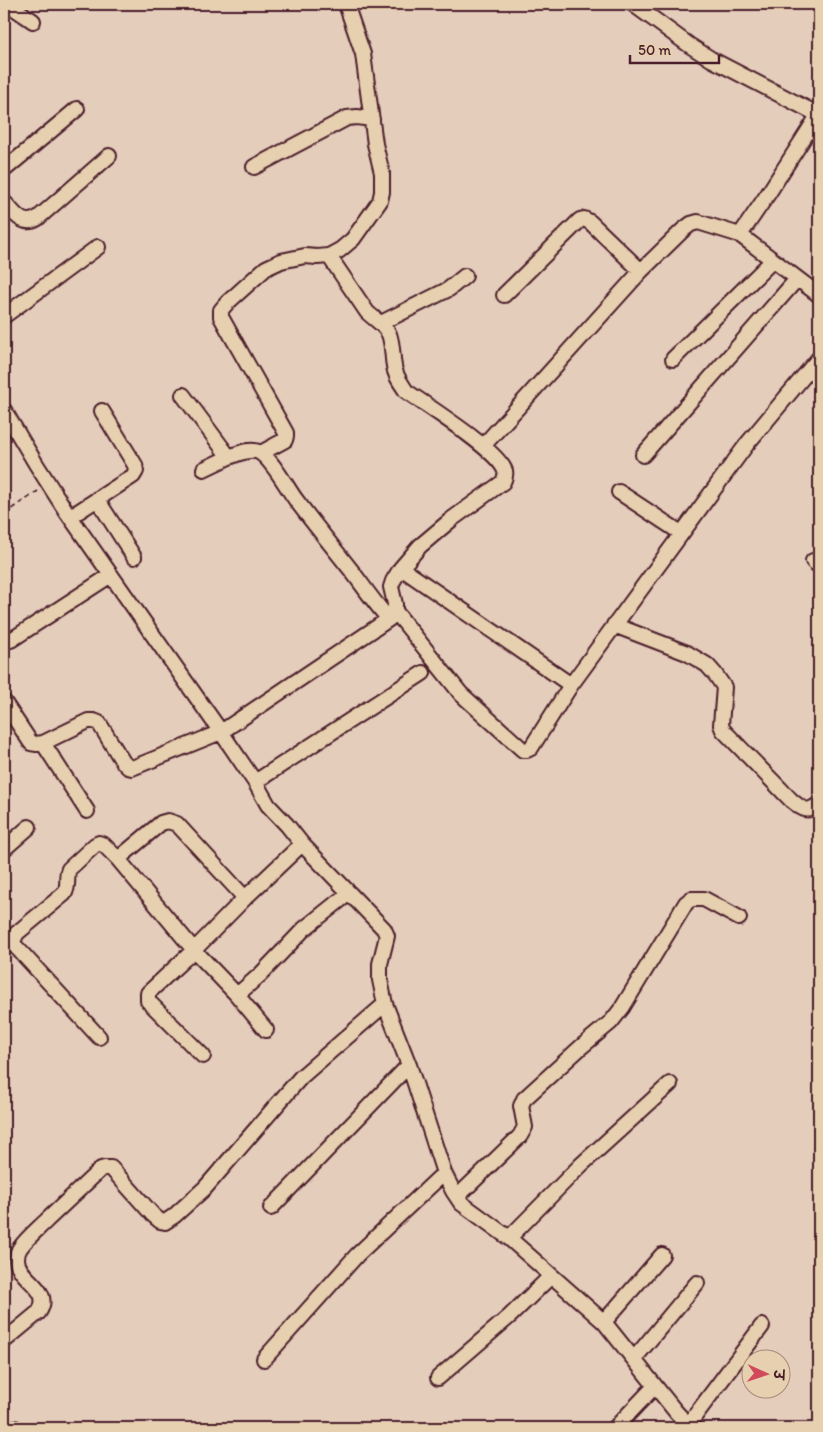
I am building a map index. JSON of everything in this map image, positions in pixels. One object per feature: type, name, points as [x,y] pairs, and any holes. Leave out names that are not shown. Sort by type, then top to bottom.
[{"type":"street","points":[[8,4],[33,22]]},
{"type":"street","points":[[262,453],[285,440],[286,433],[221,317],[221,310],[266,268],[281,261],[305,256],[329,256],[340,250],[352,239],[380,202],[382,192],[382,173],[375,144],[363,54],[346,4]]},
{"type":"street","points":[[633,4],[711,59],[819,114],[740,235]]},
{"type":"street","points":[[4,170],[77,109]]},
{"type":"street","points":[[254,167],[347,118],[372,119]]},
{"type":"street","points":[[4,202],[23,221],[32,222],[109,156]]},
{"type":"street","points":[[504,295],[568,231],[580,220],[584,219],[590,222],[641,271]]},
{"type":"street","points":[[483,446],[641,271],[690,224],[698,222],[740,235],[819,295]]},
{"type":"street","points":[[4,316],[98,247]]},
{"type":"street","points":[[4,702],[31,743],[43,743],[88,721],[94,720],[99,723],[123,762],[132,768],[220,732],[392,615],[396,604],[391,587],[401,568],[420,546],[506,478],[504,469],[483,446],[406,391],[398,379],[394,367],[389,333],[381,323],[367,312],[329,256]]},
{"type":"street","points":[[673,359],[773,260]]},
{"type":"street","points":[[381,323],[449,288],[465,276]]},
{"type":"street","points":[[643,455],[797,279]]},
{"type":"street","points":[[204,469],[229,457],[248,451],[254,450],[262,453],[374,602],[392,615],[461,694],[523,750],[531,748],[570,685],[681,533],[748,444],[819,358]]},
{"type":"street","points":[[183,395],[229,457]]},
{"type":"street","points":[[4,410],[70,517],[255,782],[268,805],[302,844],[384,929],[386,936],[380,964],[380,980],[385,1004],[409,1065],[444,1173],[453,1192],[461,1202],[508,1238],[604,1322],[690,1427],[762,1326]]},
{"type":"street","points":[[70,517],[134,476],[136,471],[136,465],[102,411]]},
{"type":"street","points":[[619,492],[681,533]]},
{"type":"street","points":[[97,499],[134,557]]},
{"type":"street","points":[[401,568],[570,685]]},
{"type":"street","points":[[11,640],[111,576]]},
{"type":"street","points":[[614,625],[687,653],[707,665],[724,687],[721,725],[723,730],[796,804],[806,810],[819,804]]},
{"type":"street","points":[[255,782],[423,673]]},
{"type":"street","points":[[43,743],[87,811]]},
{"type":"street","points":[[118,860],[161,823],[177,824],[245,898]]},
{"type":"street","points":[[4,849],[29,827]]},
{"type":"street","points":[[99,1037],[14,945],[13,941],[17,933],[64,894],[68,886],[67,873],[69,869],[94,845],[99,844],[104,845],[118,860],[194,950],[237,995],[266,1030]]},
{"type":"street","points":[[203,1056],[148,1001],[148,993],[302,844]]},
{"type":"street","points":[[237,995],[261,974],[304,929],[349,893]]},
{"type":"street","points":[[457,1197],[520,1136],[525,1127],[521,1106],[524,1099],[611,1022],[622,1008],[686,903],[691,899],[704,899],[739,918]]},
{"type":"street","points":[[4,1341],[39,1312],[43,1300],[40,1293],[18,1266],[19,1249],[101,1170],[111,1168],[153,1215],[160,1221],[165,1222],[205,1188],[301,1077],[385,1004]]},
{"type":"street","points":[[271,1208],[409,1065]]},
{"type":"street","points":[[508,1238],[581,1165],[670,1084]]},
{"type":"street","points":[[264,1359],[357,1255],[444,1173]]},
{"type":"street","points":[[604,1322],[662,1255]]},
{"type":"street","points":[[438,1378],[510,1316],[551,1276]]},
{"type":"street","points":[[634,1360],[697,1283]]},
{"type":"street","points":[[614,1428],[655,1386]]},
{"type":"path","points":[[4,514],[48,484]]}]
